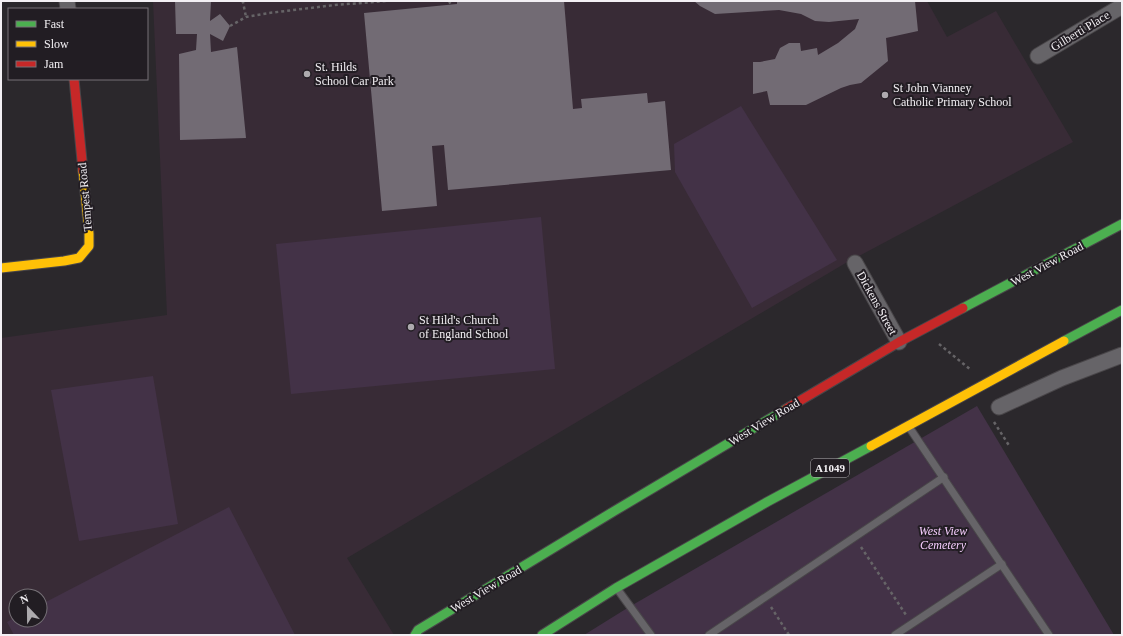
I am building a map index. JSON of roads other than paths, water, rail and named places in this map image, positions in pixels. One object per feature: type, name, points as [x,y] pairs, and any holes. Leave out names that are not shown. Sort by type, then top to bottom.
[{"type":"street","name":"Gilberti Place","points":[[1038,56],[1122,6]]},
{"type":"street","name":"Tempest Road","points":[[1,268],[79,258],[89,246],[74,80]]},
{"type":"street","name":"West View Road","points":[[415,635],[418,630],[898,342],[1122,224]]},
{"type":"street","name":"Dickens Street","points":[[855,263],[898,342]]},
{"type":"street","name":"A1049","points":[[542,635],[616,588],[767,502],[1122,310]]},
{"type":"street","points":[[999,407],[1062,378],[1122,354]]},
{"type":"lane","points":[[908,425],[1049,635]]},
{"type":"lane","points":[[709,635],[944,477]]},
{"type":"lane","points":[[895,635],[1002,564]]},
{"type":"lane","points":[[616,588],[651,635]]},
{"type":"place","name":"St. Hilds School Car Park","points":[[307,74]]},
{"type":"place","name":"St John Vianney Catholic Primary School","points":[[885,95]]},
{"type":"place","name":"St Hild's Church of England School","points":[[411,327]]},
{"type":"park label","name":"West View Cemetery","points":[[943,538]]}]
